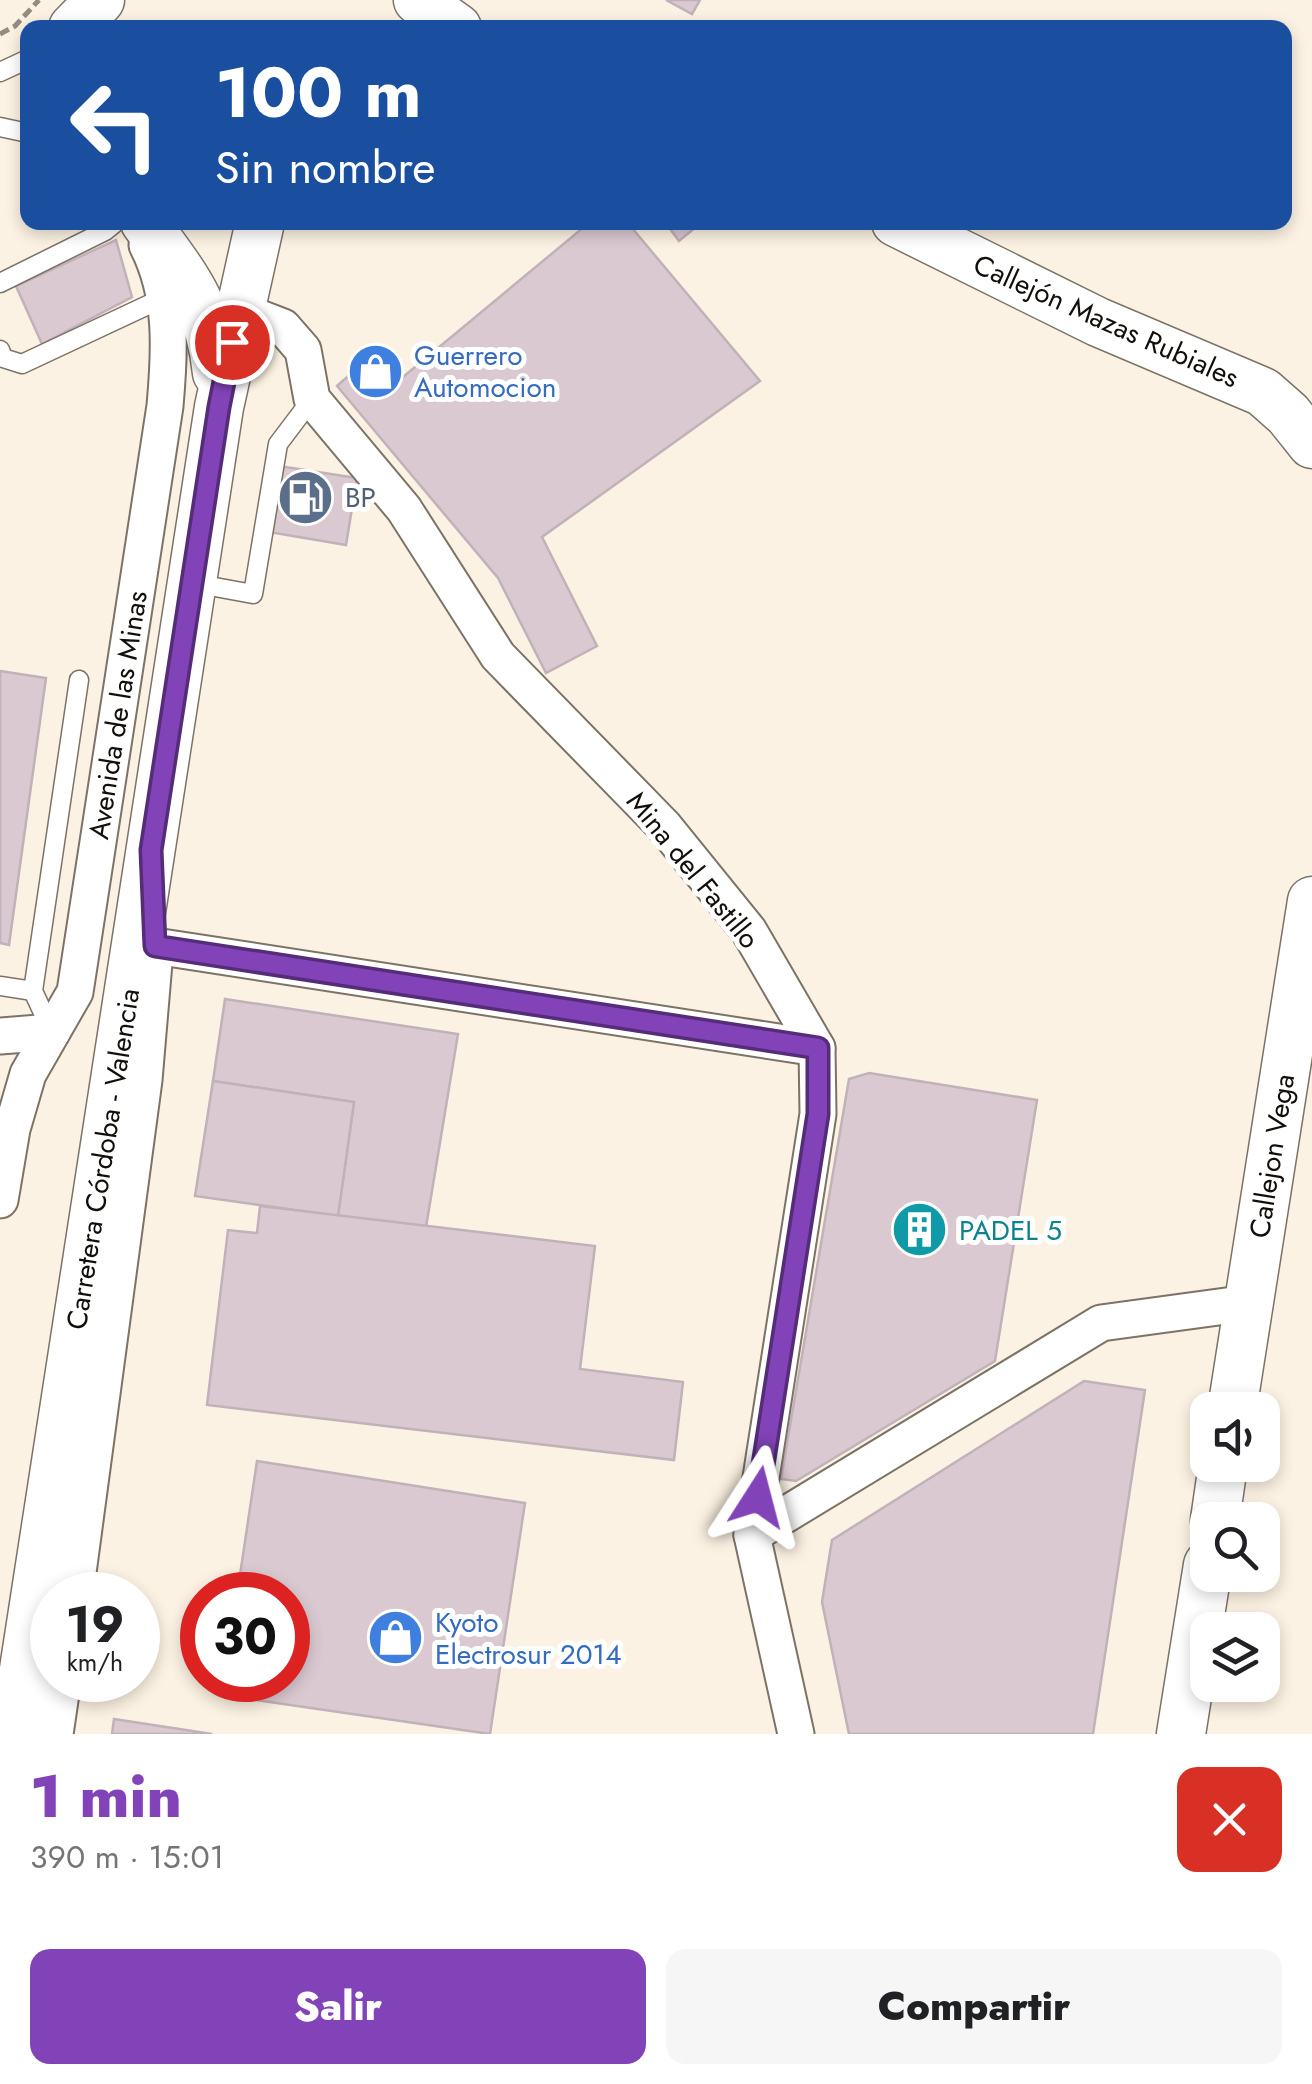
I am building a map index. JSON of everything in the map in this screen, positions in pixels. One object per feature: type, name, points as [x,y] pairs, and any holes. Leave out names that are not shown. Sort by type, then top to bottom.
[{"type":"main road","points":[[418,0],[446,20]]},
{"type":"main road","name":"Carretera Córdoba - Valencia","points":[[151,230],[190,285],[206,316],[215,351],[219,407]]},
{"type":"main road","name":"Carretera Córdoba - Valencia","points":[[14,1734],[219,407],[258,230]]},
{"type":"main road","name":"Callejón Mazas Rubiales","points":[[912,230],[1098,322],[1263,392]]},
{"type":"main road","points":[[1263,392],[1312,388]]},
{"type":"main road","points":[[1263,392],[1288,414],[1312,444]]},
{"type":"main road","name":"Callejon Vega","points":[[1235,1392],[1312,901]]},
{"type":"main road","points":[[1181,1734],[1204,1592]]},
{"type":"street","name":"Avenida de las Minas","points":[[0,1200],[12,1129],[14,1079],[52,1032],[75,992],[165,406],[169,354],[165,298],[153,258],[138,230]]},
{"type":"street","name":"Mina del Fastillo","points":[[239,310],[283,328],[302,350],[312,399],[404,509],[498,656],[664,826],[749,931],[818,1048]]},
{"type":"street","name":"Avenida de las Minas","points":[[79,1572],[144,1080],[155,946],[151,850]]},
{"type":"street","points":[[155,946],[818,1048],[818,1114],[752,1536],[796,1734]]},
{"type":"street","points":[[0,1036],[52,1032]]},
{"type":"street","points":[[752,1536],[1102,1323],[1248,1304]]},
{"type":"street","points":[[55,1734],[60,1702]]},
{"type":"lane","points":[[0,283],[106,230]]},
{"type":"lane","points":[[0,350],[3,358],[22,364],[165,298]]},
{"type":"lane","points":[[192,583],[253,594],[278,444],[312,399]]},
{"type":"lane","points":[[52,1032],[33,991],[79,680]]},
{"type":"lane","points":[[0,986],[33,991]]},
{"type":"path","points":[[37,20],[76,9]]},
{"type":"building","points":[[666,0],[700,0],[692,14]]},
{"type":"building","points":[[580,230],[634,230],[760,381],[542,537],[597,646],[546,673],[498,578],[337,386],[380,348],[403,377]]},
{"type":"building","points":[[671,230],[692,230],[679,241]]},
{"type":"building","points":[[116,240],[132,297],[42,344],[16,286]]},
{"type":"building","points":[[279,466],[357,478],[346,545],[269,532]]},
{"type":"building","points":[[0,671],[46,678],[9,945],[0,943]]},
{"type":"building","points":[[225,999],[458,1034],[426,1227],[338,1216],[354,1102],[213,1081]]},
{"type":"building","name":"PADEL 5","points":[[869,1073],[1037,1100],[995,1361],[796,1481],[781,1479],[849,1079]]},
{"type":"building","points":[[213,1081],[354,1102],[338,1216],[195,1196]]},
{"type":"building","points":[[260,1206],[595,1246],[580,1369],[683,1382],[674,1460],[207,1405],[228,1230],[257,1233]]},
{"type":"building","points":[[1084,1381],[1145,1390],[1093,1734],[849,1734],[822,1602],[832,1540]]},
{"type":"building","name":"Kyoto Electrosur 2014","points":[[257,1461],[525,1503],[490,1734],[270,1702],[310,1702],[310,1572],[240,1572]]},
{"type":"building","points":[[114,1719],[212,1734],[112,1734]]},
{"type":"place","name":"Guerrero Automocion","points":[[375,371]]},
{"type":"place","name":"BP","points":[[306,497]]},
{"type":"place","name":"PADEL 5","points":[[920,1230]]},
{"type":"place","name":"Kyoto Electrosur 2014","points":[[396,1638]]},
{"type":"route","points":[[232,342],[151,850],[155,946],[818,1048],[818,1114],[758,1497]]}]
